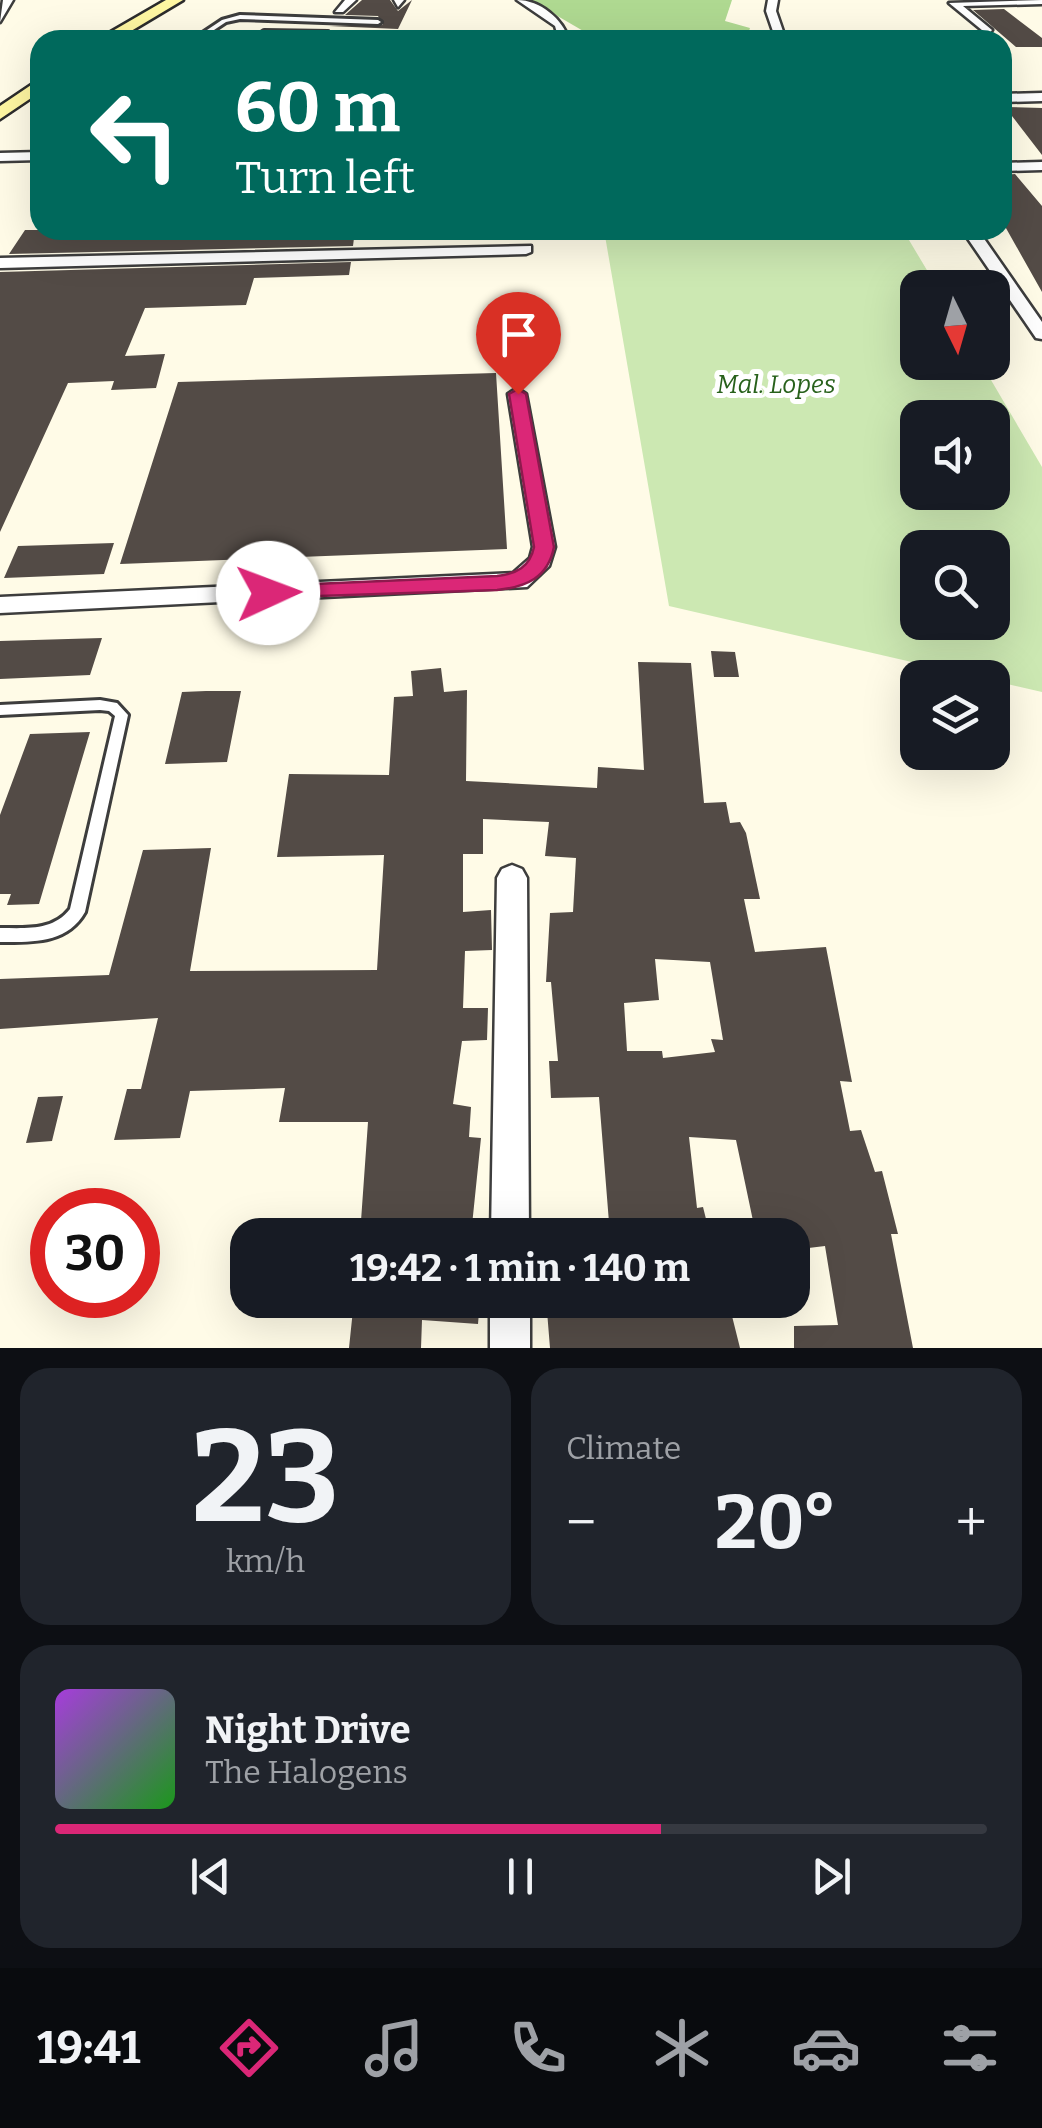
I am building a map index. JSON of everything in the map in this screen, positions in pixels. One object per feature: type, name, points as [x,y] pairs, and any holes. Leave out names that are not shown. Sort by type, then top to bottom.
[{"type":"main road","points":[[123,30],[176,0]]},
{"type":"main road","points":[[139,30],[184,0]]},
{"type":"main road","points":[[0,114],[30,93]]},
{"type":"street","points":[[339,10],[351,0]]},
{"type":"street","points":[[522,0],[561,30]]},
{"type":"street","points":[[773,0],[771,11],[778,30]]},
{"type":"street","points":[[986,30],[954,2],[1042,0]]},
{"type":"street","points":[[0,19],[5,2]]},
{"type":"street","points":[[1012,94],[1042,93]]},
{"type":"street","points":[[0,156],[30,156]]},
{"type":"street","points":[[1012,168],[1042,166]]},
{"type":"street","points":[[977,240],[1042,334]]},
{"type":"street","points":[[0,264],[526,249]]},
{"type":"street","points":[[0,605],[519,580],[541,561],[544,547],[518,394]]},
{"type":"street","points":[[510,1218],[512,878]]},
{"type":"street","points":[[510,1318],[510,1348]]},
{"type":"lane","points":[[210,30],[240,16],[378,22]]},
{"type":"lane","points":[[0,710],[100,704],[112,706],[122,715],[76,912],[63,928],[50,932],[0,935]]},
{"type":"green space","points":[[530,0],[732,0],[725,21],[750,28],[749,30],[582,30]]},
{"type":"green space","name":"Mal. Lopes","points":[[606,240],[909,240],[927,270],[900,270],[900,380],[991,380],[1003,400],[900,400],[900,510],[1010,510],[1010,412],[1042,467],[1042,692],[1010,685],[1010,660],[903,660],[669,606]]},
{"type":"building","points":[[362,0],[390,0],[398,11],[412,0],[398,29],[329,26],[383,25],[378,16],[345,15]]},
{"type":"building","points":[[1004,9],[1042,38],[1042,47],[1016,47],[1012,44],[1012,30],[996,30],[973,10]]},
{"type":"building","points":[[1012,107],[1042,108],[1042,155],[1012,116]]},
{"type":"building","points":[[1012,174],[1042,206],[1042,292],[1012,239]]},
{"type":"building","points":[[25,230],[30,230],[30,240],[354,240],[353,246],[9,254]]},
{"type":"building","points":[[351,262],[349,275],[254,278],[246,305],[145,308],[125,356],[165,354],[156,388],[111,390],[114,381],[68,383],[0,532],[0,272]]},
{"type":"building","points":[[496,373],[507,549],[120,564],[178,382]]},
{"type":"building","points":[[114,543],[104,574],[4,578],[18,546]]},
{"type":"building","points":[[102,638],[90,675],[0,679],[0,641]]},
{"type":"building","points":[[711,651],[735,652],[739,677],[714,677]]},
{"type":"building","points":[[638,662],[691,663],[704,803],[726,802],[730,823],[740,822],[746,833],[760,899],[744,899],[755,952],[826,947],[852,1082],[840,1081],[850,1131],[861,1130],[875,1172],[882,1171],[898,1234],[891,1234],[913,1348],[794,1348],[794,1326],[838,1325],[825,1246],[810,1248],[810,1218],[752,1218],[736,1140],[689,1137],[697,1208],[703,1207],[706,1218],[609,1218],[599,1097],[551,1098],[549,1061],[558,1061],[551,982],[546,982],[550,913],[573,912],[576,858],[545,856],[549,822],[483,819],[483,854],[463,854],[463,912],[491,910],[492,950],[465,951],[463,1008],[488,1008],[487,1040],[462,1041],[453,1104],[471,1107],[469,1137],[481,1138],[473,1218],[361,1218],[368,1122],[279,1122],[285,1088],[190,1091],[180,1138],[114,1140],[127,1089],[141,1089],[158,1018],[0,1029],[0,979],[109,975],[143,850],[211,848],[190,971],[377,970],[384,855],[277,857],[289,774],[389,775],[394,697],[413,696],[411,671],[441,668],[444,692],[467,690],[466,781],[597,788],[598,767],[644,770]],"holes":[[[655,959],[710,962],[723,1040],[711,1039],[715,1052],[663,1058],[662,1051],[627,1051],[624,1003],[659,1000]]]},
{"type":"building","points":[[241,691],[227,762],[165,764],[182,692]]},
{"type":"building","points":[[90,732],[39,904],[7,905],[11,894],[0,894],[0,815],[30,734]]},
{"type":"building","points":[[63,1096],[52,1141],[26,1143],[38,1097]]},
{"type":"building","points":[[352,1318],[478,1318],[478,1324],[422,1320],[421,1348],[349,1348]]},
{"type":"building","points":[[548,1318],[732,1318],[740,1348],[550,1348]]},
{"type":"route","points":[[268,593],[497,583],[519,580],[532,571],[541,561],[544,547],[518,394]]}]
